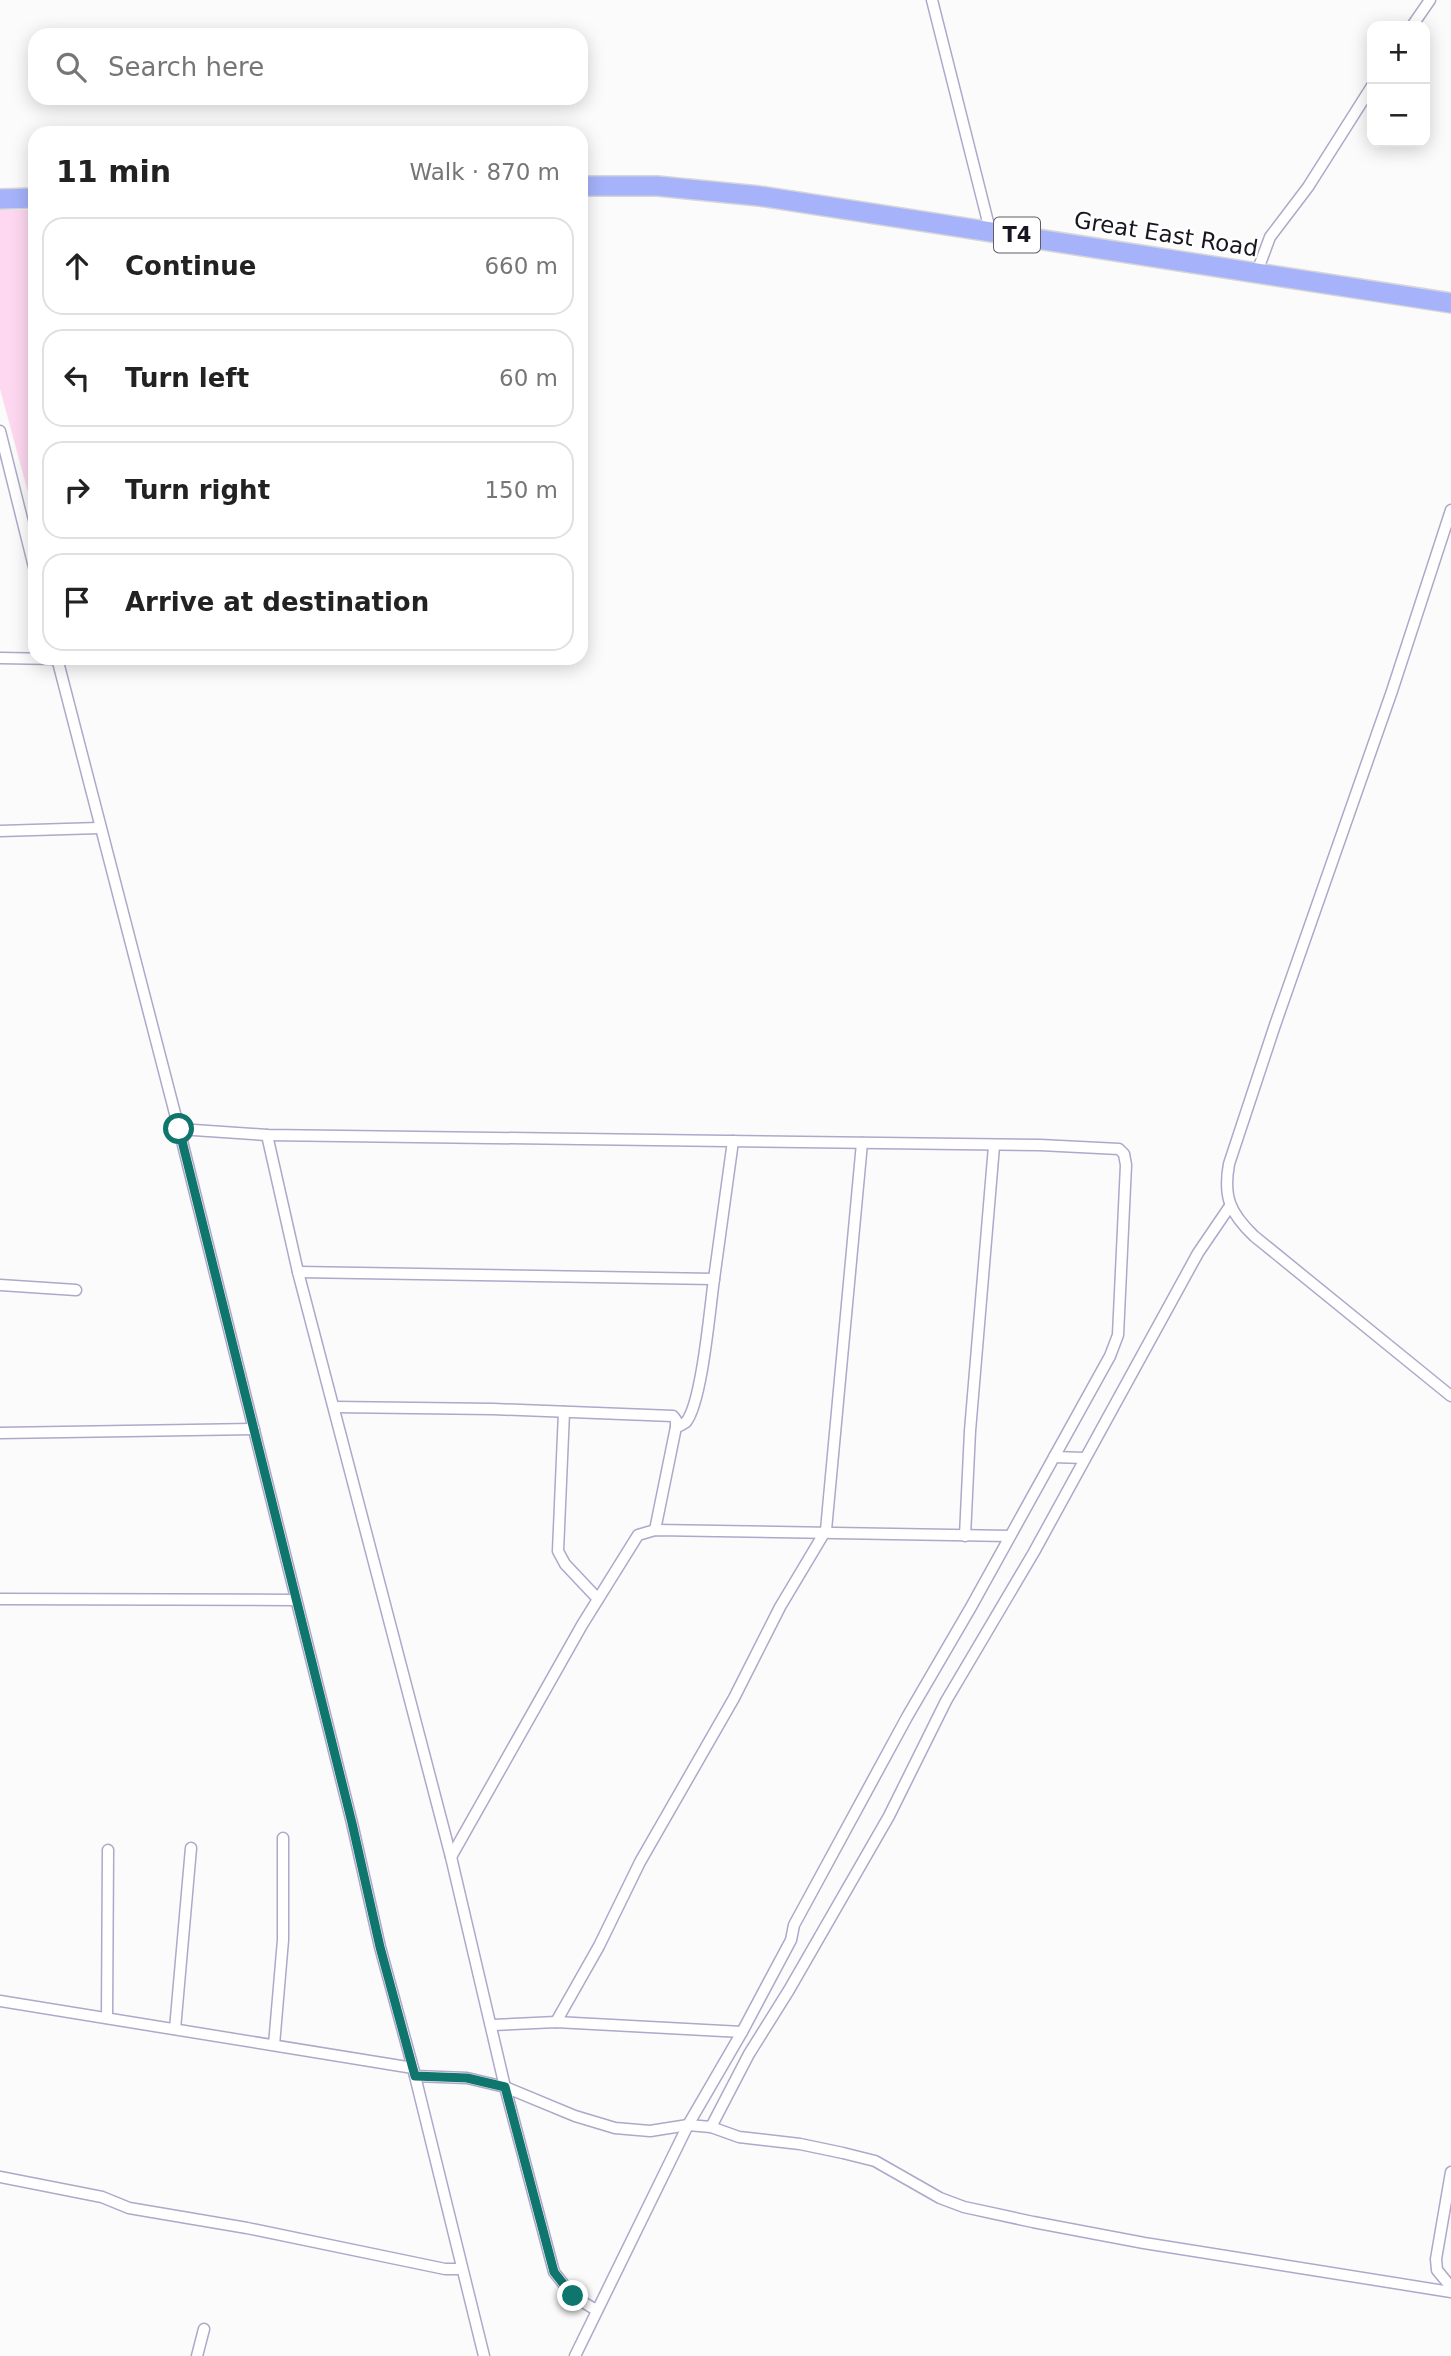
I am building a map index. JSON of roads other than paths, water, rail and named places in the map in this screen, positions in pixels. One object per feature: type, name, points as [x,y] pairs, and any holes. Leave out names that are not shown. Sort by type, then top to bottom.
[{"type":"highway","name":"Great East Road","points":[[588,186],[698,189],[820,204],[1451,303]]},
{"type":"highway","points":[[0,199],[28,198]]},
{"type":"street","points":[[932,0],[990,230]]},
{"type":"street","points":[[1415,21],[1430,0]]},
{"type":"street","points":[[1257,272],[1270,237],[1308,187],[1367,94]]},
{"type":"street","points":[[0,431],[6,477],[28,548]]},
{"type":"street","points":[[1451,510],[1392,691],[1275,1025],[1225,1182],[1230,1206],[1237,1220],[1451,1396]]},
{"type":"street","points":[[0,658],[28,658]]},
{"type":"street","points":[[59,665],[179,1129],[352,1823],[380,1947],[414,2072],[484,2356]]},
{"type":"street","points":[[0,831],[100,828]]},
{"type":"street","points":[[179,1129],[267,1135],[1040,1145],[1119,1149],[1124,1154],[1126,1165],[1116,1345],[794,1925],[791,1940],[688,2125],[575,2356]]},
{"type":"street","points":[[267,1135],[298,1272],[451,1857],[505,2087],[554,2272],[573,2296],[596,2310]]},
{"type":"street","points":[[676,1427],[685,1423],[690,1413],[704,1362],[733,1141]]},
{"type":"street","points":[[556,2022],[599,1946],[652,1839],[734,1698],[780,1607],[827,1525],[862,1143]]},
{"type":"street","points":[[965,1536],[970,1430],[994,1146]]},
{"type":"street","points":[[711,2127],[749,2054],[889,1816],[946,1701],[1034,1552],[1198,1253],[1230,1206]]},
{"type":"street","points":[[298,1272],[714,1279]]},
{"type":"street","points":[[0,1285],[76,1290]]},
{"type":"street","points":[[334,1407],[673,1416],[676,1427],[655,1530]]},
{"type":"street","points":[[564,1412],[558,1551],[565,1564],[598,1599]]},
{"type":"street","points":[[0,1433],[254,1429]]},
{"type":"street","points":[[1054,1457],[1084,1458]]},
{"type":"street","points":[[451,1857],[598,1599],[638,1535],[655,1530],[1010,1536]]},
{"type":"street","points":[[0,1599],[295,1600]]},
{"type":"street","points":[[274,2045],[283,1940],[283,1838]]},
{"type":"street","points":[[175,2029],[191,1847]]},
{"type":"street","points":[[107,2018],[108,1850]]},
{"type":"street","points":[[0,2001],[274,2045],[414,2072],[467,2078],[505,2087],[575,2116],[615,2127],[650,2131],[688,2125],[711,2127],[739,2137],[800,2144],[875,2161],[940,2198],[964,2207],[1144,2243],[1451,2290]]},
{"type":"street","points":[[492,2025],[556,2022],[742,2032]]},
{"type":"street","points":[[1451,2172],[1436,2259],[1437,2270],[1451,2290]]},
{"type":"street","points":[[0,2178],[102,2197],[129,2208],[247,2228],[445,2269],[461,2269]]},
{"type":"street","points":[[197,2356],[204,2329]]}]
